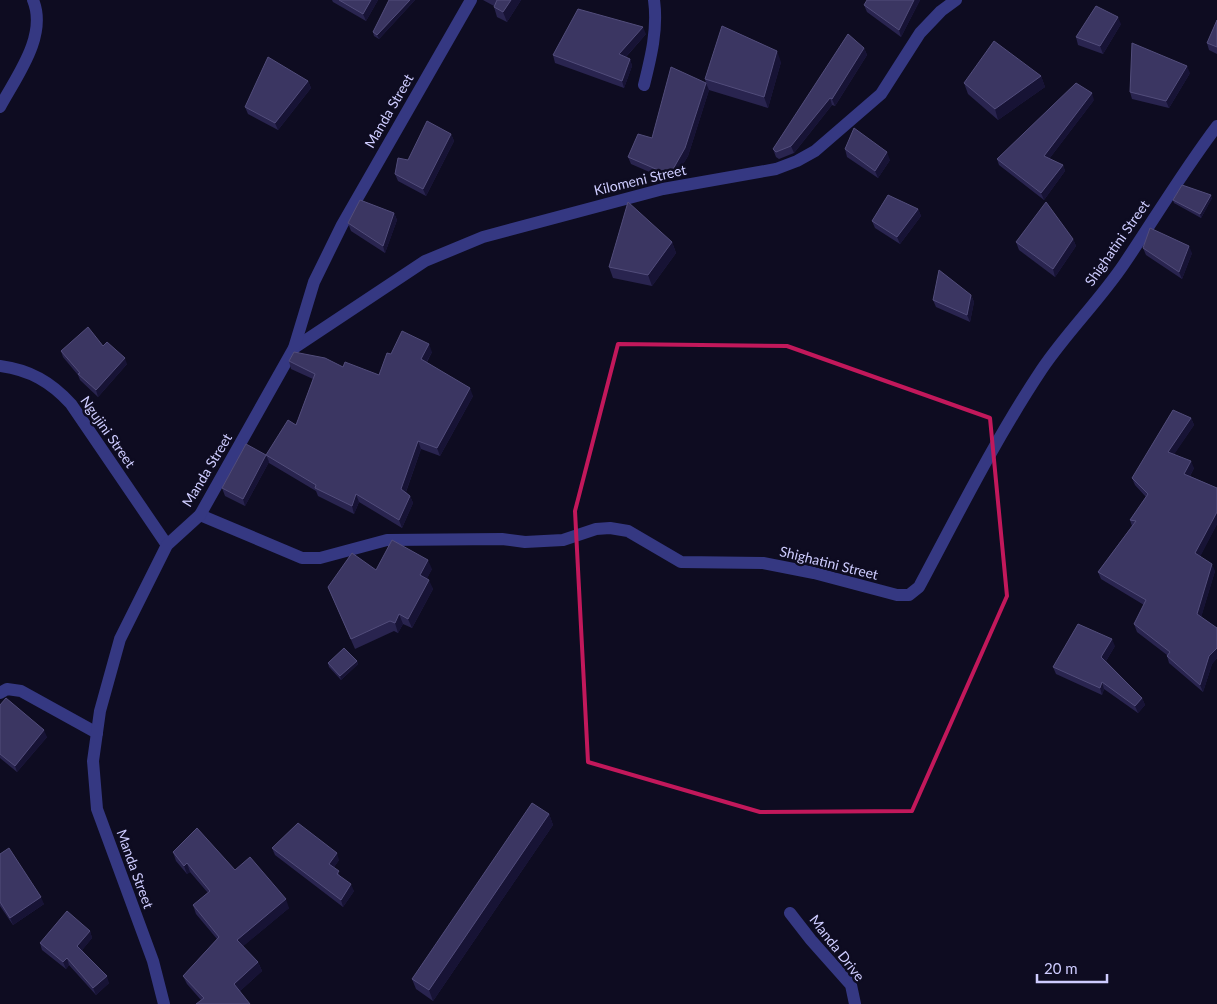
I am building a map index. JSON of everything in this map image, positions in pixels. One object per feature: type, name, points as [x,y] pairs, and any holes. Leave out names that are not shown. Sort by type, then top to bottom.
[{"type":"street","points":[[0,108],[28,55],[36,34],[33,0]]},
{"type":"street","name":"Manda Street","points":[[164,1004],[153,961],[97,809],[93,761],[100,711],[120,640],[167,545],[200,515],[294,348],[314,282],[342,225],[471,0]]},
{"type":"street","points":[[644,85],[655,25],[654,0]]},
{"type":"street","name":"Kilomeni Street","points":[[294,348],[425,261],[484,237],[663,188],[776,169],[797,161],[815,151],[881,94],[920,33],[941,11],[956,0]]},
{"type":"street","name":"Shighatini Street","points":[[200,515],[302,558],[320,558],[387,540],[502,539],[525,542],[563,540],[596,529],[610,528],[628,531],[682,562],[763,563],[814,573],[897,595],[909,595],[919,587],[994,448],[1042,370],[1074,325],[1122,266],[1163,202],[1217,126]]},
{"type":"street","name":"Ngujini Street","points":[[0,366],[32,374],[56,388],[71,404],[167,545]]},
{"type":"street","points":[[0,693],[8,689],[20,691],[97,733]]},
{"type":"street","name":"Manda Drive","points":[[790,913],[851,985],[855,1004]]},
{"type":"highlighted area","points":[[618,344],[787,346],[990,418],[1007,596],[912,811],[760,812],[588,762],[575,511]]},
{"type":"building","points":[[339,0],[371,0],[363,14]]},
{"type":"building","points":[[389,0],[410,0],[377,35],[373,32]]},
{"type":"building","points":[[497,0],[511,0],[503,12],[494,7]]},
{"type":"building","points":[[867,0],[914,0],[899,30],[864,5]]},
{"type":"building","points":[[1096,6],[1118,17],[1100,46],[1076,37]]},
{"type":"building","points":[[578,9],[643,27],[619,54],[630,59],[622,81],[553,55]]},
{"type":"building","points":[[1217,20],[1217,47],[1207,43]]},
{"type":"building","points":[[722,26],[777,51],[764,97],[705,79]]},
{"type":"building","points":[[848,34],[864,48],[832,99],[830,98],[791,146],[776,152],[773,149]]},
{"type":"building","points":[[994,41],[1041,76],[995,109],[964,83]]},
{"type":"building","points":[[1132,43],[1187,66],[1166,101],[1130,92]]},
{"type":"building","points":[[268,57],[308,81],[275,123],[245,107]]},
{"type":"building","points":[[671,67],[706,83],[685,148],[672,171],[665,173],[628,157],[638,134],[652,138]]},
{"type":"building","points":[[1076,83],[1092,93],[1044,156],[1063,165],[1041,193],[997,159]]},
{"type":"building","points":[[427,121],[451,134],[423,189],[395,174],[398,158],[408,160]]},
{"type":"building","points":[[854,128],[887,152],[875,171],[845,149]]},
{"type":"building","points":[[1182,185],[1211,195],[1200,214],[1173,200]]},
{"type":"building","points":[[888,195],[918,209],[897,237],[872,221]]},
{"type":"building","points":[[360,200],[394,213],[383,246],[348,223]]},
{"type":"building","points":[[628,202],[672,242],[648,275],[609,267]]},
{"type":"building","points":[[1046,202],[1073,239],[1053,269],[1016,242]]},
{"type":"building","points":[[1150,228],[1189,246],[1179,272],[1143,248]]},
{"type":"building","points":[[939,270],[971,295],[967,315],[933,300]]},
{"type":"building","points":[[88,327],[103,346],[107,342],[125,358],[96,390],[78,374],[80,373],[61,351]]},
{"type":"building","points":[[402,331],[429,344],[421,359],[470,388],[437,448],[418,441],[401,489],[410,496],[399,520],[356,494],[352,506],[315,488],[316,485],[266,455],[288,420],[296,425],[315,374],[289,361],[294,352],[325,358],[343,367],[345,362],[379,375],[387,353],[391,354]]},
{"type":"building","points":[[1173,410],[1191,418],[1168,452],[1191,461],[1184,474],[1217,488],[1217,512],[1195,553],[1212,564],[1197,614],[1217,628],[1217,648],[1209,656],[1200,685],[1167,656],[1170,652],[1134,624],[1146,600],[1098,572],[1136,521],[1130,520],[1148,494],[1132,478]]},
{"type":"building","points":[[246,444],[266,455],[243,499],[222,488]]},
{"type":"building","points":[[392,540],[428,560],[420,575],[429,580],[408,619],[399,614],[395,623],[390,621],[351,639],[328,587],[352,553],[376,570]]},
{"type":"building","points":[[1078,624],[1112,639],[1101,657],[1142,698],[1135,706],[1102,682],[1100,688],[1053,667]]},
{"type":"building","points":[[344,648],[357,661],[340,676],[328,663]]},
{"type":"building","points":[[6,698],[44,730],[15,766],[0,754],[0,705]]},
{"type":"building","points":[[532,803],[549,814],[429,990],[412,979]]},
{"type":"building","points":[[298,823],[337,853],[329,864],[339,871],[337,874],[351,884],[341,900],[272,848]]},
{"type":"building","points":[[197,828],[235,870],[250,857],[286,899],[237,940],[258,962],[234,984],[250,1004],[196,1004],[204,998],[183,976],[219,937],[193,905],[210,891],[187,863],[184,866],[173,852]]},
{"type":"building","points":[[9,848],[41,897],[10,918],[0,902],[0,854]]},
{"type":"building","points":[[67,911],[90,931],[77,946],[107,976],[93,988],[67,958],[63,962],[40,943]]}]
